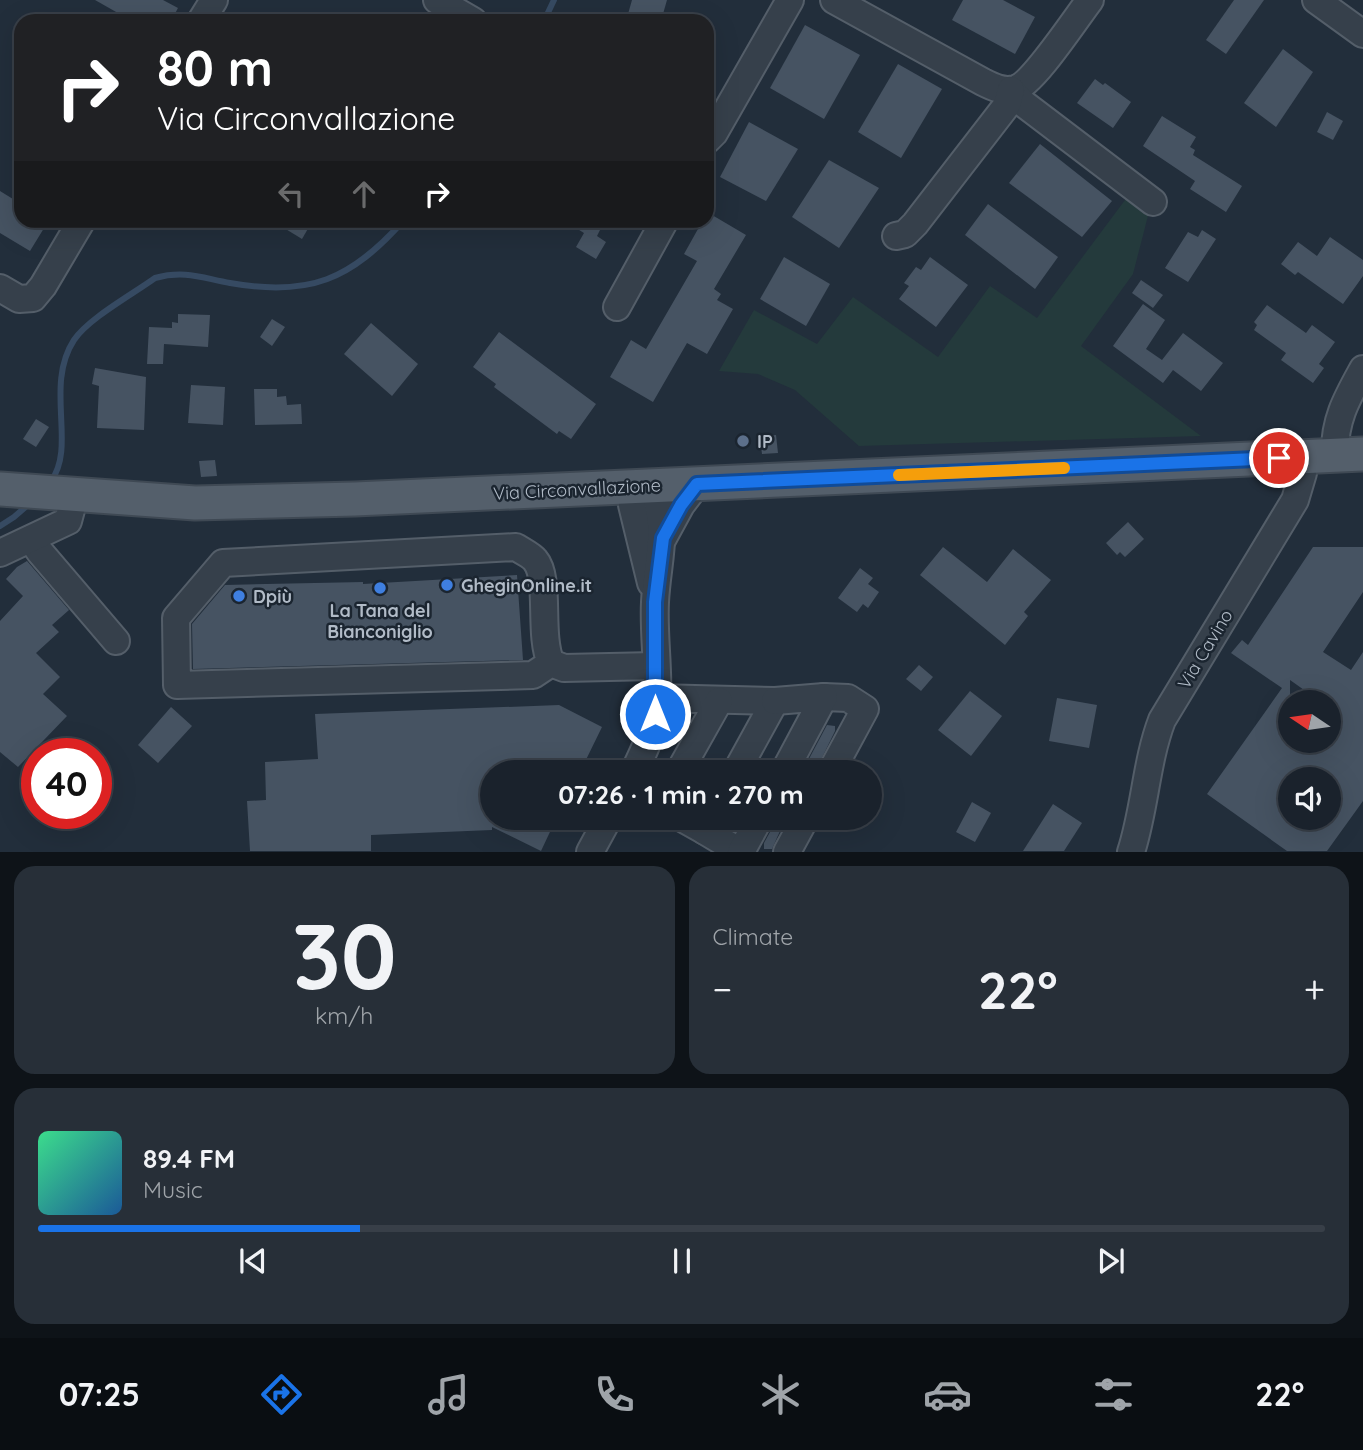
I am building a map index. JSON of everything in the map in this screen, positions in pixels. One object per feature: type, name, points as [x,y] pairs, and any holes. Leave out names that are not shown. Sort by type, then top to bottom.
[{"type":"main road","name":"Via Circonvallazione","points":[[6,489],[208,502],[355,499],[1334,455]]},
{"type":"street","points":[[438,0],[461,14]]},
{"type":"street","points":[[714,133],[790,0]]},
{"type":"street","points":[[834,0],[983,82],[998,89],[1011,90],[1027,82],[1090,0]]},
{"type":"street","points":[[1316,0],[1363,34]]},
{"type":"street","points":[[1011,90],[1024,104],[1153,202]]},
{"type":"street","points":[[897,236],[905,234],[915,224],[1007,105],[1011,90]]},
{"type":"street","points":[[0,288],[19,299],[33,298],[77,228]]},
{"type":"street","points":[[617,307],[661,228]]},
{"type":"street","name":"Via Cavino","points":[[1131,852],[1141,816],[1156,736],[1162,720],[1294,499],[1303,473],[1334,455],[1340,412],[1363,369]]},
{"type":"street","points":[[663,538],[681,505],[697,484]]},
{"type":"street","points":[[640,760],[650,741],[656,698],[655,602],[663,538],[660,504],[642,486],[632,505],[655,602]]},
{"type":"street","points":[[0,553],[68,521],[71,495]]},
{"type":"street","points":[[31,538],[116,641]]},
{"type":"street","points":[[551,663],[533,675],[177,685],[176,618],[223,563],[516,547],[535,559],[542,574],[545,649],[551,663],[564,668],[655,666]]},
{"type":"street","points":[[790,760],[824,697]]},
{"type":"street","points":[[656,698],[719,701],[848,698],[865,709],[837,760]]},
{"type":"street","points":[[686,760],[719,701]]},
{"type":"street","points":[[743,760],[775,701]]},
{"type":"street","points":[[590,852],[602,830]]},
{"type":"street","points":[[715,830],[741,852],[753,830]]},
{"type":"street","points":[[787,852],[799,830]]},
{"type":"green space","points":[[1128,196],[1149,212],[1133,274],[1081,346],[1201,436],[859,446],[795,390],[758,374],[719,371],[754,310],[817,344],[853,297],[938,357],[990,286],[1037,318]]},
{"type":"building","points":[[95,0],[163,0],[178,8],[175,14],[120,14]]},
{"type":"building","points":[[632,0],[667,0],[663,14],[628,14]]},
{"type":"building","points":[[963,0],[1003,0],[1035,17],[1015,54],[952,20]]},
{"type":"building","points":[[1234,0],[1264,0],[1226,54],[1206,40]]},
{"type":"building","points":[[805,25],[860,55],[824,119],[770,88]]},
{"type":"building","points":[[1283,49],[1313,72],[1276,127],[1244,103]]},
{"type":"building","points":[[898,64],[942,89],[901,158],[858,132]]},
{"type":"building","points":[[1095,79],[1131,102],[1113,128],[1077,103]]},
{"type":"building","points":[[1327,112],[1343,121],[1333,140],[1317,132]]},
{"type":"building","points":[[1162,116],[1196,137],[1190,147],[1195,150],[1193,155],[1242,186],[1226,212],[1190,189],[1195,181],[1143,146]]},
{"type":"building","points":[[749,122],[798,149],[766,201],[720,177]]},
{"type":"building","points":[[1040,144],[1112,201],[1082,237],[1009,183]]},
{"type":"building","points":[[829,160],[879,188],[839,248],[792,217]]},
{"type":"building","points":[[0,191],[14,200],[14,228],[44,228],[30,251],[0,233]]},
{"type":"building","points":[[988,204],[1058,257],[1035,289],[965,235]]},
{"type":"building","points":[[714,216],[746,235],[714,289],[721,294],[717,300],[733,309],[707,354],[687,343],[653,402],[610,377],[631,340],[646,349],[697,261],[684,254],[699,228],[714,228]]},
{"type":"building","points":[[284,228],[308,228],[302,239]]},
{"type":"building","points":[[576,228],[601,228],[597,236],[606,242],[596,259],[576,247],[584,233]]},
{"type":"building","points":[[1202,230],[1216,239],[1188,282],[1165,268],[1188,232],[1198,237]]},
{"type":"building","points":[[1330,237],[1363,260],[1363,276],[1343,304],[1298,272],[1295,275],[1281,264],[1298,242],[1317,256]]},
{"type":"building","points":[[784,257],[830,284],[806,326],[760,299]]},
{"type":"building","points":[[930,257],[968,285],[936,327],[899,299],[909,286],[904,283],[916,267],[921,270]]},
{"type":"building","points":[[1141,280],[1163,295],[1153,308],[1132,293]]},
{"type":"building","points":[[1143,304],[1165,320],[1146,349],[1162,360],[1183,333],[1223,363],[1201,391],[1173,370],[1163,383],[1113,346]]},
{"type":"building","points":[[1267,305],[1306,333],[1312,325],[1335,342],[1319,364],[1324,368],[1313,383],[1281,360],[1286,353],[1254,330],[1257,325],[1254,322]]},
{"type":"building","points":[[178,314],[210,315],[208,347],[164,344],[163,364],[147,364],[149,327],[172,328],[172,322],[178,323]]},
{"type":"building","points":[[272,319],[285,327],[272,346],[260,337]]},
{"type":"building","points":[[371,323],[418,364],[392,396],[344,354]]},
{"type":"building","points":[[499,332],[596,404],[571,439],[559,431],[557,434],[494,387],[496,384],[473,367]]},
{"type":"building","points":[[95,368],[146,377],[144,430],[97,428],[99,386],[92,384]]},
{"type":"building","points":[[191,385],[225,387],[223,425],[188,423]]},
{"type":"building","points":[[254,389],[277,389],[277,397],[286,396],[287,405],[301,404],[302,424],[255,425]]},
{"type":"building","points":[[36,419],[49,427],[36,447],[23,439]]},
{"type":"building","points":[[776,435],[778,453],[762,454],[760,437]]},
{"type":"building","points":[[215,460],[217,476],[201,477],[199,461]]},
{"type":"building","points":[[1128,522],[1144,539],[1125,557],[1120,552],[1117,555],[1106,543]]},
{"type":"building","points":[[943,547],[987,582],[1013,549],[1051,580],[1024,612],[1028,616],[1005,645],[920,575]]},
{"type":"building","points":[[1313,547],[1363,547],[1363,592],[1323,652],[1351,670],[1363,652],[1363,801],[1327,851],[1287,851],[1207,794],[1278,694],[1278,753],[1341,753],[1341,690],[1304,690],[1290,680],[1290,690],[1281,690],[1282,688],[1231,653],[1242,640],[1248,645]]},
{"type":"building","points":[[27,561],[69,610],[52,625],[59,632],[36,653],[60,677],[43,694],[67,716],[46,738],[21,738],[21,764],[18,767],[0,752],[0,621],[23,596],[6,579]]},
{"type":"building","points":[[860,568],[873,578],[868,584],[879,592],[868,608],[863,604],[857,612],[838,598]]},
{"type":"building","points":[[517,575],[523,660],[193,669],[192,624],[225,585],[363,584]]},
{"type":"building","points":[[919,665],[933,677],[921,691],[906,679]]},
{"type":"building","points":[[970,691],[1002,716],[971,756],[938,730]]},
{"type":"building","points":[[1057,698],[1097,705],[1089,748],[1049,741]]},
{"type":"building","points":[[559,705],[602,727],[586,760],[480,760],[480,830],[492,830],[371,835],[371,851],[250,851],[247,801],[266,800],[265,762],[318,759],[315,714]]},
{"type":"building","points":[[171,707],[192,726],[158,763],[138,745]]},
{"type":"building","points":[[827,725],[835,726],[821,760],[808,760]]},
{"type":"building","points":[[972,802],[991,813],[975,842],[956,832]]},
{"type":"building","points":[[1053,804],[1082,823],[1064,851],[1023,851]]},
{"type":"building","points":[[498,830],[551,830],[541,851]]},
{"type":"building","points":[[780,831],[772,849],[764,849],[770,832]]},
{"type":"waterway","points":[[547,14],[554,0]]},
{"type":"waterway","points":[[51,481],[58,467],[61,451],[60,396],[65,358],[74,340],[100,315],[155,278],[166,276],[185,275],[258,287],[283,288],[327,279],[366,257],[397,228]]},
{"type":"waterway","points":[[0,526],[29,504]]},
{"type":"slow traffic","points":[[899,475],[1064,468]]},
{"type":"place","name":"IP","points":[[743,441]]},
{"type":"place","name":"GheginOnline.it","points":[[447,585]]},
{"type":"place","name":"La Tana del Bianconiglio","points":[[380,588]]},
{"type":"place","name":"Dpiù","points":[[239,596]]},
{"type":"route","points":[[655,714],[655,602],[663,538],[681,505],[697,484],[1279,458]]}]
